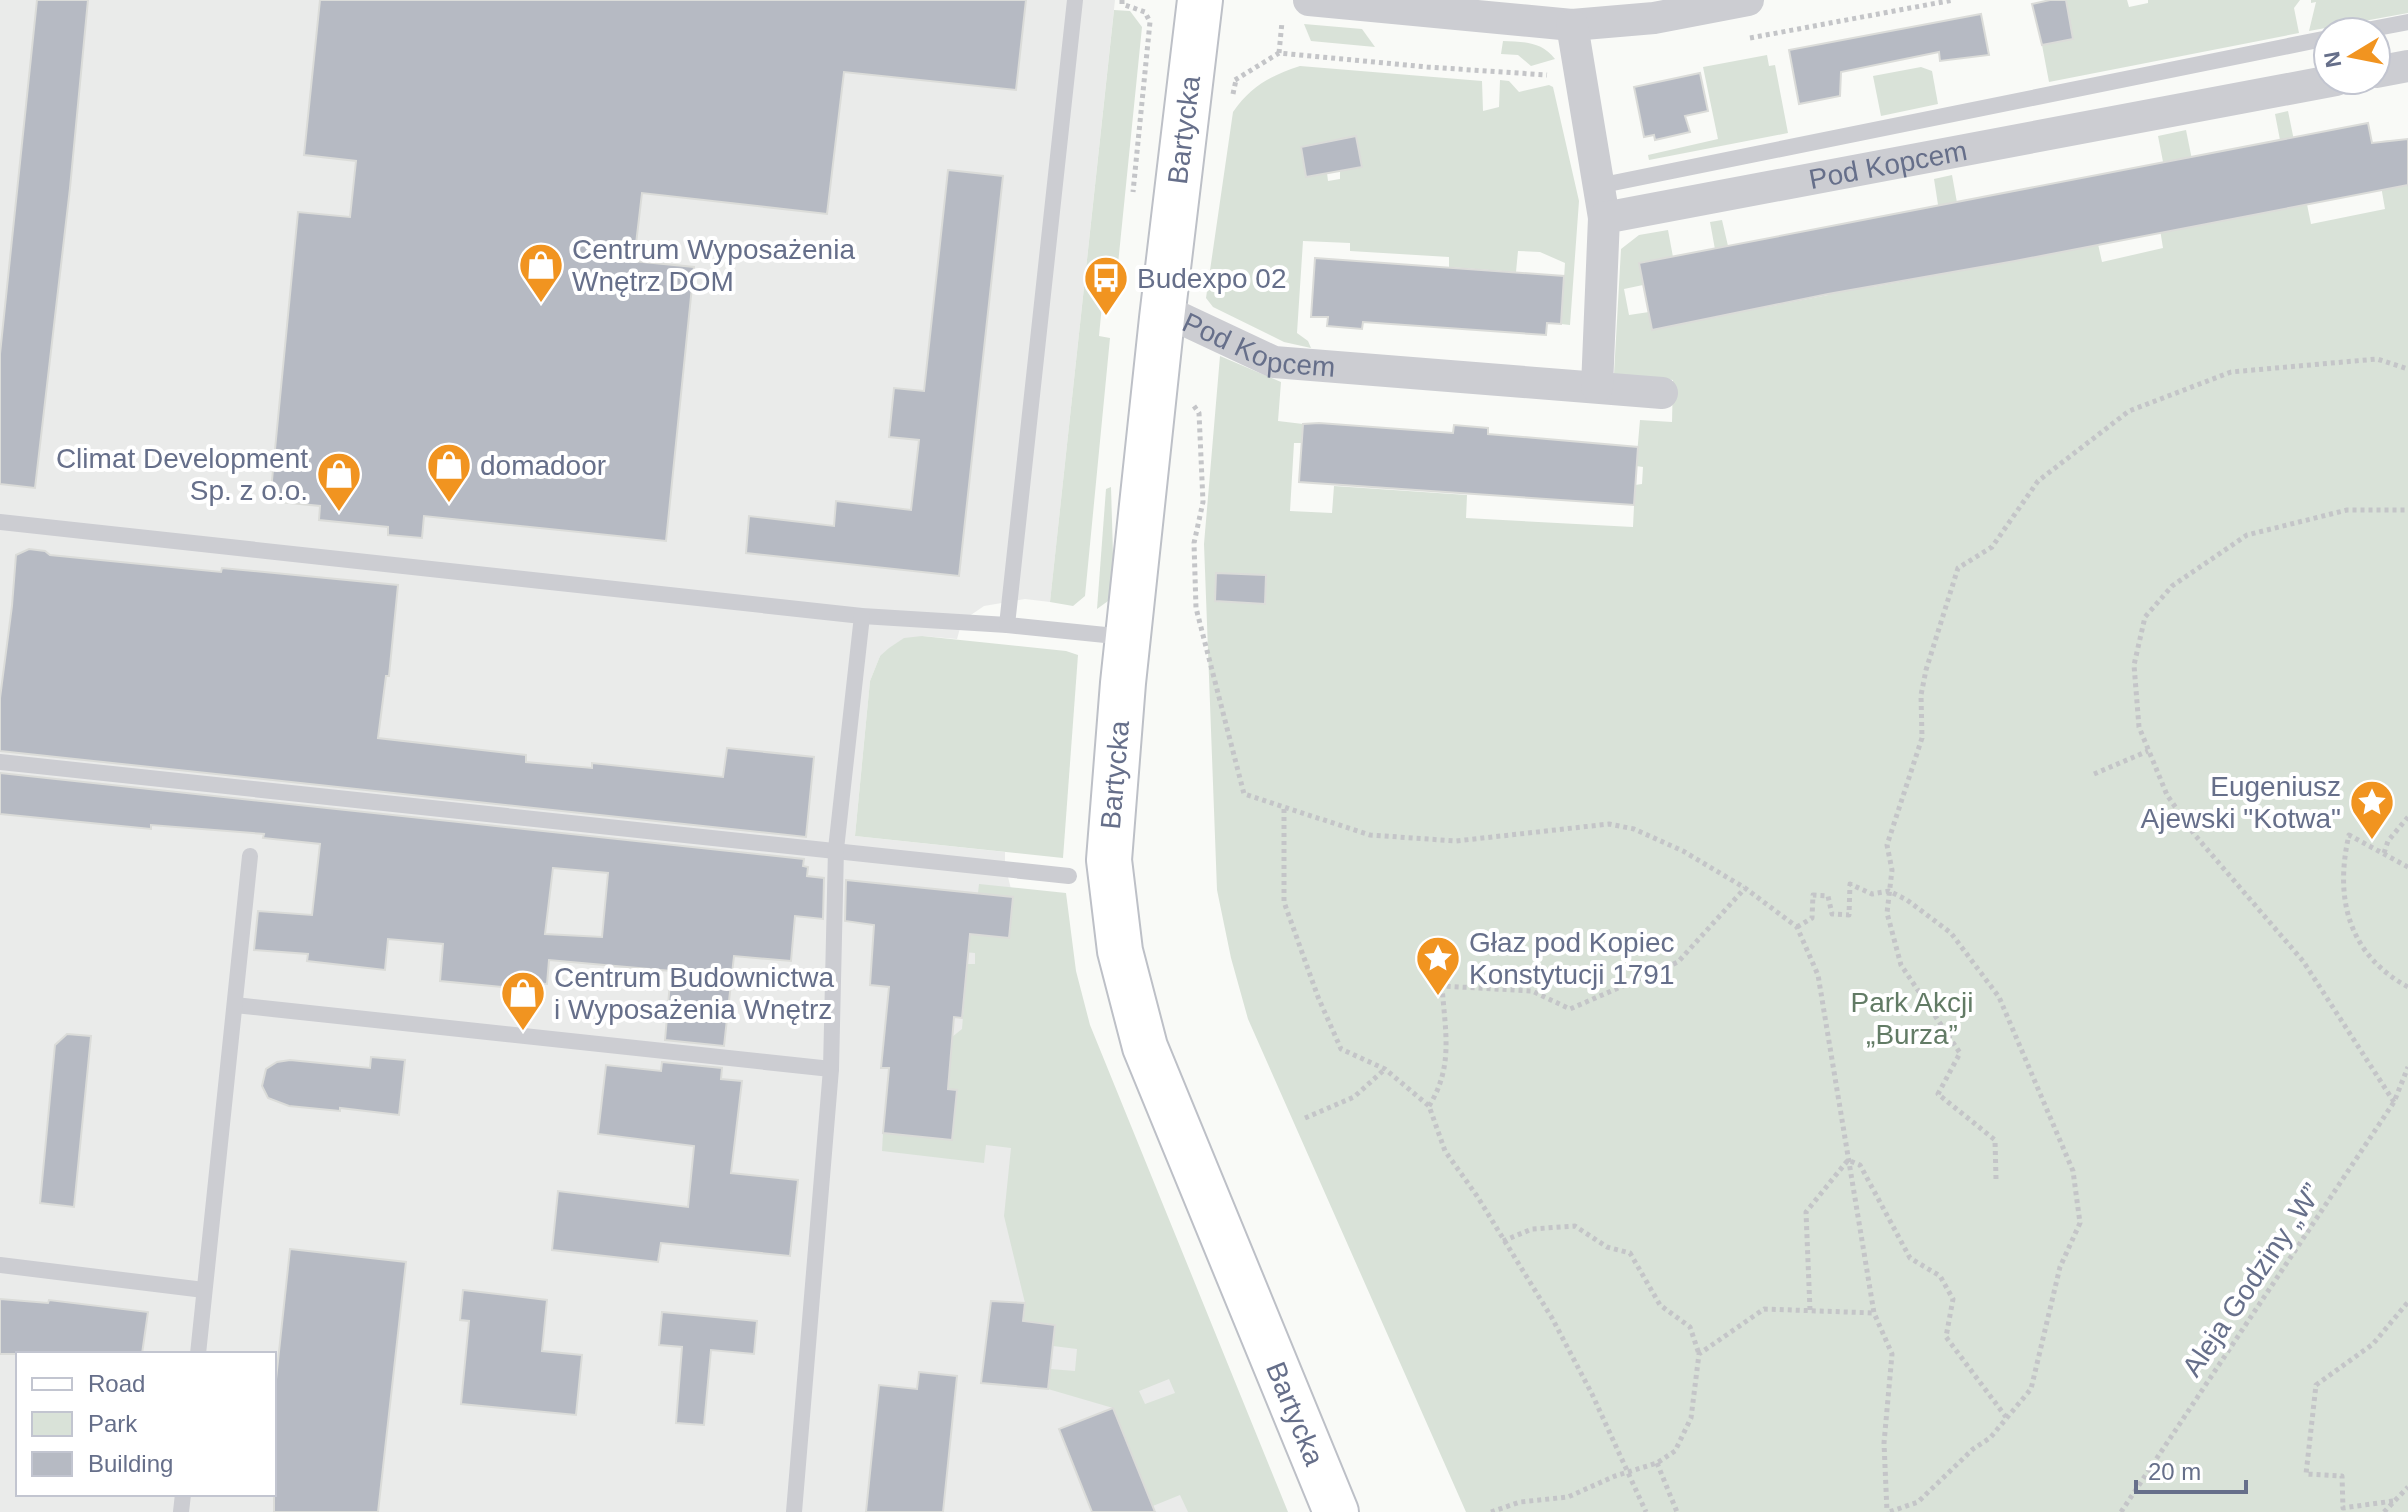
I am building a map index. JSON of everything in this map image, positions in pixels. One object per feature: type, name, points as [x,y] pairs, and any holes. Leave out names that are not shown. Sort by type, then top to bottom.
[{"type":"street","name":"Bartycka","points":[[1200,0],[1128,637],[1112,796],[1109,860],[1120,951],[1145,1047],[1336,1512]]},
{"type":"street","points":[[1296,7],[1572,25],[1654,18],[1748,0]]},
{"type":"street","points":[[1572,25],[1604,218],[1597,387]]},
{"type":"street","name":"Pod Kopcem","points":[[1604,218],[2312,85]]},
{"type":"street","name":"Pod Kopcem","points":[[1163,310],[1274,362],[1662,393]]},
{"type":"lane","points":[[1007,625],[1075,0]]},
{"type":"lane","points":[[1598,186],[2312,41]]},
{"type":"lane","points":[[0,522],[862,616],[1007,625],[1128,637]]},
{"type":"lane","points":[[794,1512],[831,1069],[836,849],[862,616]]},
{"type":"lane","points":[[0,762],[1069,876]]},
{"type":"lane","points":[[198,1352],[250,856]]},
{"type":"lane","points":[[235,1005],[831,1069]]},
{"type":"lane","points":[[0,1265],[204,1290]]},
{"type":"path","points":[[1122,0],[1122,4],[1145,12],[1150,22],[1145,69]]},
{"type":"path","points":[[1745,39],[1953,0]]},
{"type":"path","points":[[1279,53],[1296,7]]},
{"type":"path","points":[[1236,80],[1279,53],[1542,76],[1551,74]]},
{"type":"path","points":[[1996,1179],[1995,1140],[1938,1094],[1960,1053],[1901,965],[1887,913],[1892,870],[1887,845],[1922,738],[1921,695],[1926,670],[1958,568],[1992,547],[2038,481],[2129,411],[2231,372],[2377,359],[2408,369]]},
{"type":"path","points":[[1192,403],[1199,413],[1203,502],[1194,543],[1196,608],[1244,794],[1370,835],[1456,841],[1609,824],[1634,829],[1683,851],[1745,888],[1797,927],[1818,975],[1874,1313],[1892,1354],[1884,1443],[1888,1512],[1918,1502],[1973,1449],[1990,1438],[2031,1389],[2060,1267],[2080,1223],[2073,1171],[1999,997],[1951,933],[1907,900],[1889,891],[1872,894],[1850,884],[1849,915],[1832,914],[1828,896],[1813,895],[1812,918],[1797,927]]},
{"type":"path","points":[[2394,1102],[2303,961],[2221,866],[2167,795],[2139,727],[2134,665],[2145,617],[2172,586],[2247,535],[2347,510],[2408,510]]},
{"type":"path","points":[[2094,774],[2148,751]]},
{"type":"path","points":[[1284,809],[1284,902],[1318,997],[1341,1049],[1385,1069],[1429,1106],[1445,1151],[1477,1196],[1552,1318],[1592,1394],[1646,1512]]},
{"type":"path","points":[[2384,853],[2388,841],[2408,817]]},
{"type":"path","points":[[2408,867],[2349,835],[2342,871],[2348,917],[2371,961],[2408,987]]},
{"type":"path","points":[[1429,1106],[1441,1086],[1447,1060],[1442,986],[1532,991],[1570,1009],[1678,962],[1745,888]]},
{"type":"path","name":"Aleja Godziny „W”","points":[[2121,1512],[2394,1102],[2408,1067]]},
{"type":"path","points":[[1305,1118],[1354,1097],[1385,1069]]},
{"type":"path","points":[[1848,1160],[1860,1165],[1910,1258],[1940,1276],[1953,1299],[1946,1337],[2006,1417]]},
{"type":"path","points":[[1810,1310],[1806,1212],[1848,1160]]},
{"type":"path","points":[[1491,1512],[1520,1502],[1568,1497],[1615,1476],[1657,1463],[1675,1451],[1691,1418],[1699,1354],[1690,1327],[1660,1305],[1630,1253],[1607,1247],[1575,1226],[1532,1229],[1502,1241]]},
{"type":"path","points":[[2393,1501],[2343,1508],[2342,1476],[2306,1474],[2316,1385],[2373,1344],[2408,1302]]},
{"type":"path","points":[[1699,1354],[1764,1309],[1874,1313]]},
{"type":"path","points":[[1657,1463],[1677,1512]]},
{"type":"path","points":[[2384,1512],[2408,1487]]},
{"type":"shaded area","points":[[0,0],[1115,0],[1050,602],[1025,599],[984,606],[962,621],[957,639],[922,636],[880,656],[870,681],[855,836],[1005,852],[1013,897],[1225,1512],[0,1512]]},
{"type":"green space","points":[[2066,0],[2127,0],[2129,7],[2148,3],[2148,0],[2300,0],[2294,8],[2299,33],[2049,82],[2042,45],[2073,38]]},
{"type":"green space","points":[[2311,0],[2408,0],[2408,13],[2392,16],[2313,16],[2316,2],[2311,3]]},
{"type":"green space","points":[[1114,10],[1130,11],[1142,27],[1117,274],[1108,274],[1104,284],[1099,336],[1110,338],[1085,596],[1073,606],[1050,602]]},
{"type":"green space","points":[[1304,24],[1362,29],[1375,47],[1311,41]]},
{"type":"green space","points":[[1503,41],[1538,46],[1555,59],[1531,66],[1518,55],[1501,54]]},
{"type":"green space","points":[[1767,55],[1769,66],[1775,65],[1788,133],[1649,160],[1648,155],[1718,139],[1703,67]]},
{"type":"green space","points":[[1300,66],[1482,81],[1483,111],[1499,107],[1500,80],[1509,81],[1519,92],[1549,85],[1553,87],[1579,201],[1570,325],[1561,324],[1565,263],[1540,252],[1518,251],[1516,272],[1449,267],[1449,257],[1350,251],[1350,243],[1303,241],[1297,333],[1308,341],[1311,348],[1284,342],[1213,307],[1206,298],[1233,112],[1254,89],[1270,78]],"holes":[[[1356,137],[1340,170],[1340,179],[1328,181],[1327,173],[1306,176],[1301,147]]]},
{"type":"green space","points":[[1921,67],[1932,71],[1938,104],[1881,116],[1873,76]]},
{"type":"green space","name":"Park Akcji „Burza”","points":[[2288,111],[2311,224],[2385,209],[2378,169],[2387,167],[2382,141],[2407,139],[2408,147],[2408,1512],[1466,1512],[1248,1019],[1231,958],[1217,890],[1204,544],[1220,356],[1281,382],[1278,421],[1303,424],[1302,443],[1294,443],[1290,511],[1332,513],[1334,486],[1467,495],[1466,518],[1633,527],[1635,485],[1642,484],[1643,467],[1636,466],[1640,420],[1672,422],[1673,380],[1614,374],[1621,249],[1639,235],[1668,230],[1673,257],[1639,263],[1643,285],[1624,289],[1629,315],[1649,312],[1652,330],[1718,317],[1715,296],[1723,293],[1710,222],[1722,220],[1728,246],[1760,296],[1762,308],[1828,295],[1825,277],[1869,269],[1872,287],[1938,275],[1936,258],[1946,256],[1934,179],[1952,175],[1965,247],[1979,244],[1984,267],[2051,254],[2045,225],[2098,244],[2102,262],[2163,248],[2157,211],[2172,208],[2158,136],[2186,130],[2205,224],[2270,212],[2285,166],[2275,114]]},
{"type":"green space","points":[[1111,487],[1114,588],[1108,601],[1097,609],[1106,489]]},
{"type":"green space","points":[[922,636],[1066,651],[1078,655],[1063,858],[855,836],[870,681],[880,656],[889,648],[904,638]]},
{"type":"green space","points":[[979,884],[1066,893],[1076,971],[1090,1025],[1288,1512],[1188,1512],[1180,1495],[1138,1512],[1138,1470],[1113,1408],[1048,1389],[1050,1369],[1075,1371],[1077,1349],[1053,1346],[1054,1325],[1023,1321],[1025,1303],[1004,1216],[1011,1148],[986,1145],[984,1163],[882,1151],[883,1133],[952,1140],[948,1089],[952,1037],[962,1029],[967,964],[975,964],[975,953],[874,944],[876,925],[1009,938],[1013,897],[978,893]],"holes":[[[1169,1379],[1175,1393],[1145,1404],[1139,1391]]]},
{"type":"building","points":[[37,0],[88,0],[70,188],[35,488],[0,484],[0,354]]},
{"type":"building","points":[[320,0],[1026,0],[1016,90],[844,72],[827,214],[642,193],[634,261],[694,267],[666,541],[424,516],[422,538],[388,535],[388,527],[319,520],[320,506],[270,501],[298,212],[350,217],[356,161],[304,155]]},
{"type":"building","points":[[2066,0],[2073,39],[2042,45],[2032,4]]},
{"type":"building","points":[[1981,14],[1989,55],[1940,61],[1939,52],[1841,72],[1840,96],[1799,104],[1789,50]]},
{"type":"building","points":[[1700,73],[1708,111],[1685,116],[1690,132],[1655,140],[1654,135],[1644,137],[1634,87]]},
{"type":"building","points":[[2368,123],[2372,143],[2408,139],[2408,185],[1652,330],[1639,263]]},
{"type":"building","points":[[1356,136],[1362,167],[1306,177],[1301,147]]},
{"type":"building","points":[[948,170],[1003,176],[959,576],[746,553],[749,516],[834,526],[836,501],[911,510],[919,440],[889,437],[894,388],[924,391]]},
{"type":"building","points":[[1315,258],[1564,276],[1561,324],[1547,323],[1546,335],[1363,322],[1362,329],[1327,326],[1328,317],[1311,317]]},
{"type":"building","points":[[1303,424],[1453,433],[1454,425],[1488,428],[1488,434],[1638,447],[1634,505],[1299,482]]},
{"type":"building","points":[[29,549],[45,551],[50,555],[221,572],[222,568],[398,585],[389,676],[386,676],[378,738],[526,755],[526,762],[592,768],[592,763],[723,777],[727,748],[814,757],[806,837],[0,751],[0,698],[16,555]]},
{"type":"building","points":[[1216,573],[1266,575],[1265,604],[1215,601]]},
{"type":"building","points":[[0,773],[804,859],[803,866],[808,867],[807,876],[824,878],[823,919],[795,916],[791,961],[734,956],[724,1046],[665,1040],[671,971],[549,960],[547,984],[514,981],[513,988],[440,981],[443,944],[388,939],[385,970],[307,961],[308,954],[254,950],[258,911],[312,915],[320,844],[263,838],[264,834],[151,825],[151,829],[0,814]],"holes":[[[553,868],[608,873],[602,937],[545,934]]]},
{"type":"building","points":[[846,880],[1013,897],[1009,938],[970,934],[962,1018],[954,1017],[948,1089],[957,1090],[952,1140],[883,1133],[889,1068],[881,1068],[889,987],[870,985],[874,925],[845,921]]},
{"type":"building","points":[[67,1034],[91,1036],[74,1207],[40,1203],[55,1045]]},
{"type":"building","points":[[371,1057],[405,1060],[399,1115],[289,1106],[268,1098],[262,1086],[266,1069],[277,1062],[290,1060],[370,1068]]},
{"type":"building","points":[[662,1062],[722,1068],[721,1079],[742,1081],[731,1173],[798,1180],[790,1256],[661,1243],[658,1262],[552,1250],[558,1191],[688,1207],[694,1146],[598,1134],[606,1065],[661,1071]]},
{"type":"building","points":[[290,1249],[406,1262],[378,1512],[274,1512],[276,1379]]},
{"type":"building","points":[[463,1290],[547,1300],[542,1351],[582,1355],[576,1415],[461,1404],[469,1321],[460,1320]]},
{"type":"building","points":[[0,1299],[48,1303],[49,1300],[148,1312],[142,1352],[0,1354]]},
{"type":"building","points":[[991,1301],[1025,1303],[1023,1321],[1055,1325],[1048,1389],[981,1383]]},
{"type":"building","points":[[662,1312],[757,1321],[754,1354],[711,1350],[704,1425],[676,1423],[682,1347],[659,1345]]},
{"type":"building","points":[[919,1372],[957,1376],[943,1512],[866,1512],[879,1385],[917,1389]]},
{"type":"building","points":[[1113,1408],[1155,1512],[1092,1512],[1059,1429]]},
{"type":"place","name":"Centrum Wyposażenia Wnętrz DOM","points":[[541,304]]},
{"type":"place","name":"Budexpo 02","points":[[1106,317]]},
{"type":"place","name":"domadoor","points":[[449,504]]},
{"type":"place","name":"Climat Development Sp. z o.o.","points":[[339,513]]},
{"type":"place","name":"Eugeniusz Ajewski \"Kotwa\"","points":[[2372,841]]},
{"type":"place","name":"Głaz pod Kopiec Konstytucji 1791","points":[[1438,997]]},
{"type":"place","name":"Centrum Budownictwa i Wyposażenia Wnętrz","points":[[523,1032]]}]
